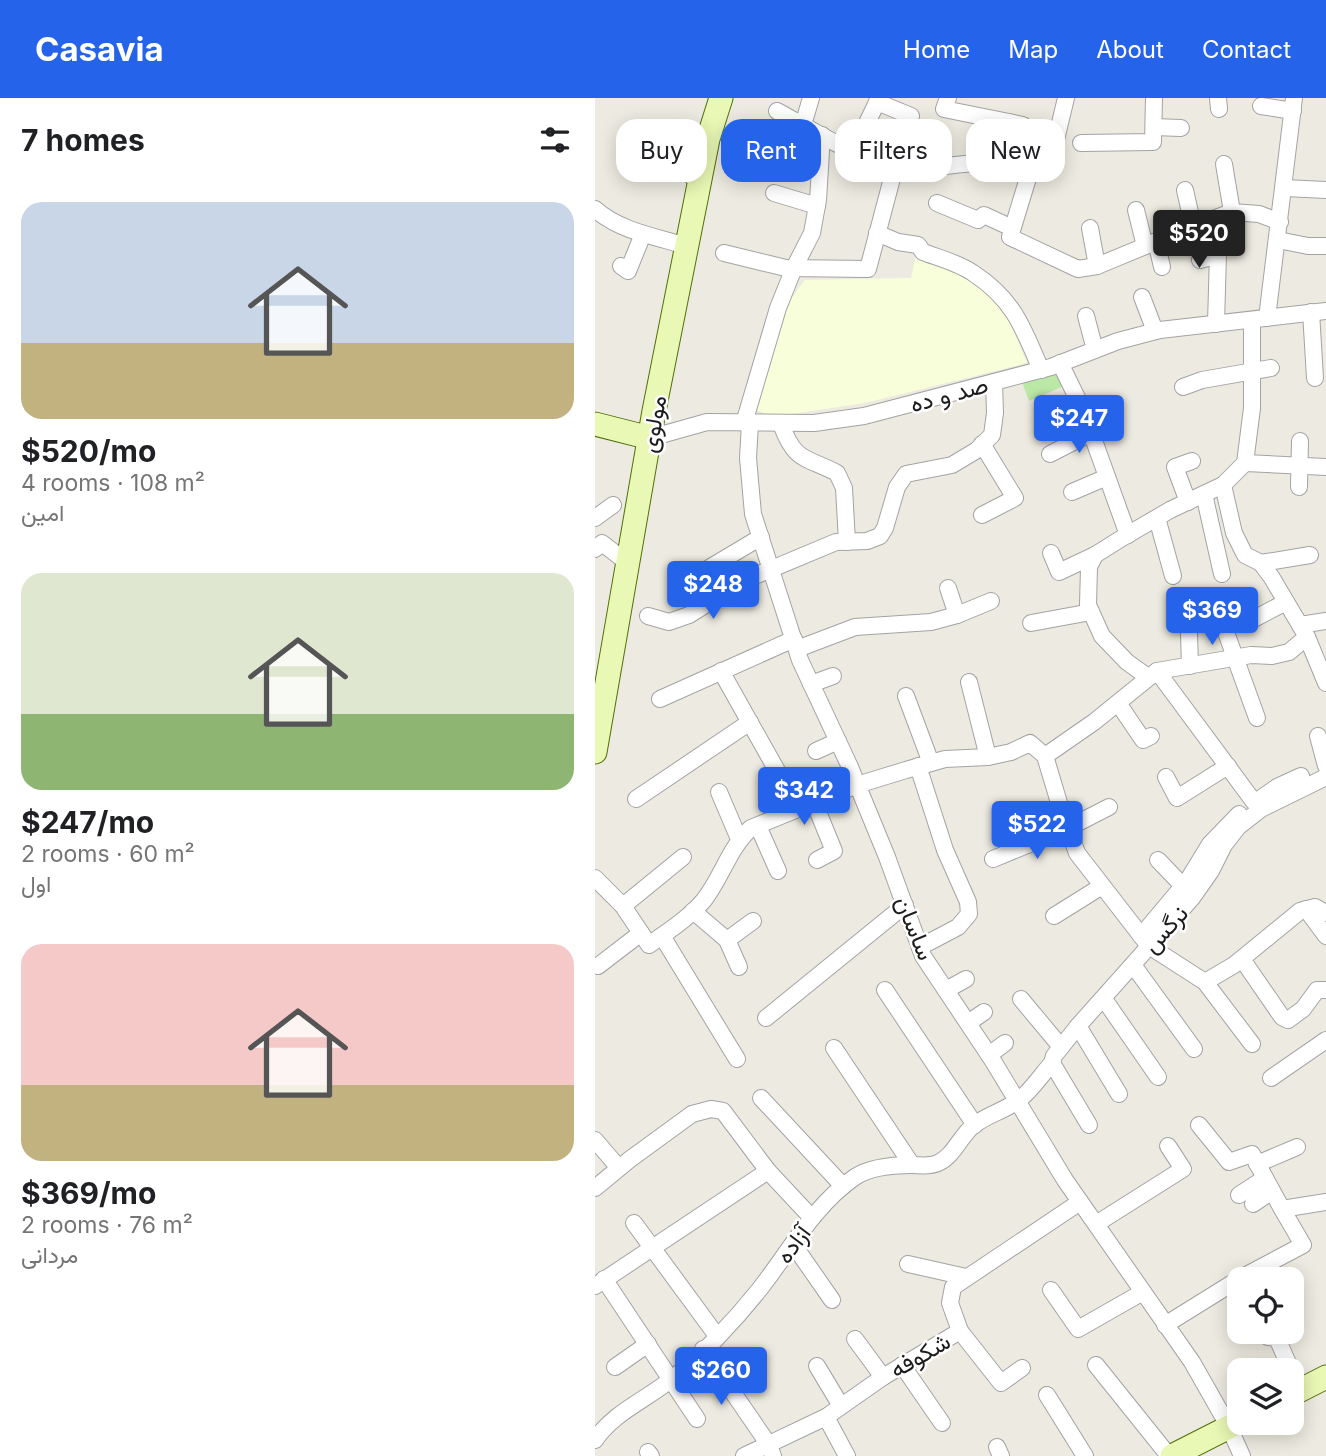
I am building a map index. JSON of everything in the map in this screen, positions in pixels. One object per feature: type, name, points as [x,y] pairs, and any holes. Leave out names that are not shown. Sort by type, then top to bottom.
[{"type":"main road","name":"مولوی","points":[[707,144],[720,98]]},
{"type":"main road","name":"مولوی","points":[[595,752],[650,438],[700,182]]},
{"type":"main road","points":[[595,424],[650,438]]},
{"type":"main road","points":[[1304,1380],[1326,1377]]},
{"type":"main road","points":[[1170,1456],[1227,1428]]},
{"type":"street","points":[[805,119],[811,98]]},
{"type":"street","points":[[948,98],[944,109],[992,119]]},
{"type":"street","points":[[1061,119],[1066,98]]},
{"type":"street","points":[[1153,134],[1154,98]]},
{"type":"street","points":[[869,119],[878,100],[911,116]]},
{"type":"street","points":[[1051,553],[1059,572],[1223,485],[1245,463],[1259,319],[1278,240],[1293,104],[1261,106]]},
{"type":"street","points":[[778,111],[792,119]]},
{"type":"street","points":[[1081,143],[1181,128]]},
{"type":"street","points":[[822,135],[835,141]]},
{"type":"street","name":"ساسان","points":[[822,135],[817,206],[812,233],[778,308],[747,423],[753,514],[811,684],[857,785],[923,956],[989,1055],[1080,1202],[1227,1414]]},
{"type":"street","points":[[1216,324],[1218,255],[1226,215],[1224,164]]},
{"type":"street","points":[[725,253],[794,268],[868,269],[891,182]]},
{"type":"street","points":[[1011,233],[1027,182]]},
{"type":"street","points":[[1285,188],[1326,191]]},
{"type":"street","points":[[1185,190],[1193,226]]},
{"type":"street","points":[[774,193],[817,206]]},
{"type":"street","points":[[937,203],[978,220],[984,215],[1011,233],[1078,269],[1097,266],[1226,215],[1259,214],[1280,222]]},
{"type":"street","points":[[595,209],[603,216],[643,233],[687,246]]},
{"type":"street","points":[[1136,210],[1162,267]]},
{"type":"street","points":[[1090,228],[1097,266]]},
{"type":"street","points":[[621,266],[628,271],[643,233]]},
{"type":"street","points":[[877,233],[898,242],[918,245],[923,252],[972,271],[1005,298],[1022,325],[1041,370]]},
{"type":"street","points":[[1278,240],[1308,246],[1326,246]]},
{"type":"street","points":[[1200,260],[1218,255]]},
{"type":"street","points":[[1142,297],[1155,331]]},
{"type":"street","points":[[1315,378],[1319,312]]},
{"type":"street","name":"صد و ده","points":[[650,438],[707,422],[814,423],[864,416],[1041,370],[1155,331],[1319,312]]},
{"type":"street","points":[[1086,316],[1095,350]]},
{"type":"street","points":[[1060,363],[1083,410],[1128,535]]},
{"type":"street","points":[[1183,387],[1202,380],[1271,368]]},
{"type":"street","points":[[648,616],[669,622],[689,615],[745,580],[836,542],[867,541],[880,536],[885,528],[897,487],[906,474],[952,465],[992,435],[995,413],[994,382]]},
{"type":"street","points":[[781,424],[788,443],[798,455],[837,473],[848,484],[844,488],[847,542]]},
{"type":"street","points":[[1050,454],[1091,433]]},
{"type":"street","points":[[1299,486],[1300,440]]},
{"type":"street","points":[[982,444],[1015,498],[982,515]]},
{"type":"street","points":[[1188,502],[1175,467],[1192,461]]},
{"type":"street","points":[[1245,463],[1326,467]]},
{"type":"street","points":[[1072,492],[1107,477]]},
{"type":"street","points":[[1223,485],[1234,533],[1245,555],[1261,563],[1286,602],[1303,631],[1326,683]]},
{"type":"street","points":[[1205,494],[1222,574]]},
{"type":"street","points":[[595,518],[613,505]]},
{"type":"street","points":[[1157,518],[1173,576]]},
{"type":"street","points":[[699,575],[761,537]]},
{"type":"street","points":[[595,549],[602,543],[629,564]]},
{"type":"street","points":[[1095,555],[1089,567],[1088,605],[1102,636],[1127,662],[1153,674],[1228,766],[1254,803]]},
{"type":"street","points":[[1261,563],[1310,555]]},
{"type":"street","points":[[948,588],[957,615]]},
{"type":"street","points":[[660,699],[721,671],[796,644],[855,627],[931,622],[991,601]]},
{"type":"street","points":[[1250,621],[1286,602]]},
{"type":"street","points":[[1031,623],[1091,612]]},
{"type":"street","points":[[1045,756],[1153,674],[1251,655],[1272,656],[1289,652],[1303,631],[1326,621]]},
{"type":"street","points":[[1223,624],[1257,718]]},
{"type":"street","points":[[1189,633],[1190,666]]},
{"type":"street","points":[[721,671],[798,808]]},
{"type":"street","points":[[811,684],[832,676]]},
{"type":"street","points":[[969,682],[988,757]]},
{"type":"street","points":[[906,696],[945,850],[968,902],[969,914],[958,926],[920,947]]},
{"type":"street","points":[[1118,703],[1143,740],[1151,736]]},
{"type":"street","points":[[636,799],[750,722]]},
{"type":"street","points":[[1318,736],[1326,766]]},
{"type":"street","points":[[816,751],[838,741]]},
{"type":"street","points":[[598,966],[651,938],[693,911],[703,901],[739,839],[758,826],[857,785],[945,759],[988,757],[1011,752],[1030,743],[1045,756],[1077,853],[1145,941],[1205,982],[1252,1044]]},
{"type":"street","points":[[1166,777],[1177,798],[1228,766]]},
{"type":"street","name":"نرگس","points":[[1018,1101],[1052,1063],[1054,1056],[1078,1026],[1133,965],[1145,941],[1221,831],[1277,787],[1326,766]]},
{"type":"street","name":"نرگس","points":[[1145,941],[1192,898],[1238,827],[1261,809],[1326,777]]},
{"type":"street","points":[[719,793],[739,839]]},
{"type":"street","points":[[814,802],[834,851],[817,860]]},
{"type":"street","points":[[993,859],[1068,828],[1109,807]]},
{"type":"street","points":[[758,826],[778,871]]},
{"type":"street","points":[[623,906],[683,857]]},
{"type":"street","points":[[1158,860],[1183,886]]},
{"type":"street","points":[[595,878],[651,938],[737,1059]]},
{"type":"street","points":[[1054,916],[1102,886]]},
{"type":"street","points":[[766,1018],[905,905]]},
{"type":"street","points":[[1205,982],[1242,958],[1300,911],[1315,907],[1326,913]]},
{"type":"street","points":[[1306,909],[1326,936]]},
{"type":"street","points":[[693,911],[727,940],[740,967]]},
{"type":"street","points":[[727,940],[753,921]]},
{"type":"street","points":[[1242,958],[1282,1017],[1288,1020],[1303,1009],[1317,990],[1326,990]]},
{"type":"street","points":[[1133,965],[1194,1049]]},
{"type":"street","points":[[946,990],[965,979]]},
{"type":"street","points":[[885,990],[975,1125]]},
{"type":"street","points":[[1021,999],[1061,1047]]},
{"type":"street","points":[[1104,999],[1158,1077]]},
{"type":"street","points":[[968,1023],[984,1012]]},
{"type":"street","points":[[1078,1026],[1119,1094]]},
{"type":"street","points":[[1271,1078],[1326,1041]]},
{"type":"street","points":[[989,1055],[1005,1044]]},
{"type":"street","points":[[834,1048],[912,1165]]},
{"type":"street","points":[[1052,1063],[1089,1125]]},
{"type":"street","points":[[761,1098],[843,1186]]},
{"type":"street","name":"آزاده","points":[[596,1437],[622,1413],[671,1380],[717,1336],[759,1290],[812,1218],[843,1186],[859,1175],[879,1169],[940,1163],[975,1125],[1018,1101]]},
{"type":"street","points":[[595,1188],[692,1114],[711,1109],[723,1111],[768,1171],[812,1218]]},
{"type":"street","points":[[1199,1125],[1229,1162],[1252,1154],[1303,1245],[1262,1267]]},
{"type":"street","points":[[595,1140],[619,1168]]},
{"type":"street","points":[[1095,1224],[1183,1170],[1168,1146]]},
{"type":"street","points":[[1246,1200],[1297,1147]]},
{"type":"street","points":[[697,1419],[648,1344],[600,1282],[768,1171]]},
{"type":"street","name":"شکوفه","points":[[744,1456],[771,1450],[826,1417],[902,1364],[960,1331],[950,1303],[953,1287],[1080,1202]]},
{"type":"street","points":[[1282,1209],[1326,1202]]},
{"type":"street","points":[[634,1223],[717,1336]]},
{"type":"street","points":[[793,1244],[832,1300]]},
{"type":"street","points":[[908,1264],[966,1277]]},
{"type":"street","points":[[1165,1325],[1227,1286]]},
{"type":"street","points":[[1051,1290],[1078,1329],[1143,1292]]},
{"type":"street","points":[[960,1331],[1000,1383],[1022,1368]]},
{"type":"street","points":[[855,1339],[883,1377]]},
{"type":"street","points":[[614,1367],[648,1344]]},
{"type":"street","points":[[703,1349],[771,1450]]},
{"type":"street","points":[[902,1364],[942,1423]]},
{"type":"street","points":[[1096,1365],[1170,1456]]},
{"type":"street","points":[[817,1366],[841,1406]]},
{"type":"street","points":[[1047,1395],[1085,1456]]},
{"type":"street","points":[[826,1417],[847,1456]]},
{"type":"street","name":"ساسان","points":[[1237,1435],[1242,1456]]},
{"type":"shaded area","points":[[916,256],[967,277],[1002,303],[1027,363],[865,403],[772,417],[757,410],[789,301],[805,280],[911,278]]},
{"type":"green space","points":[[1057,369],[1064,386],[1029,401],[1022,382]]}]
